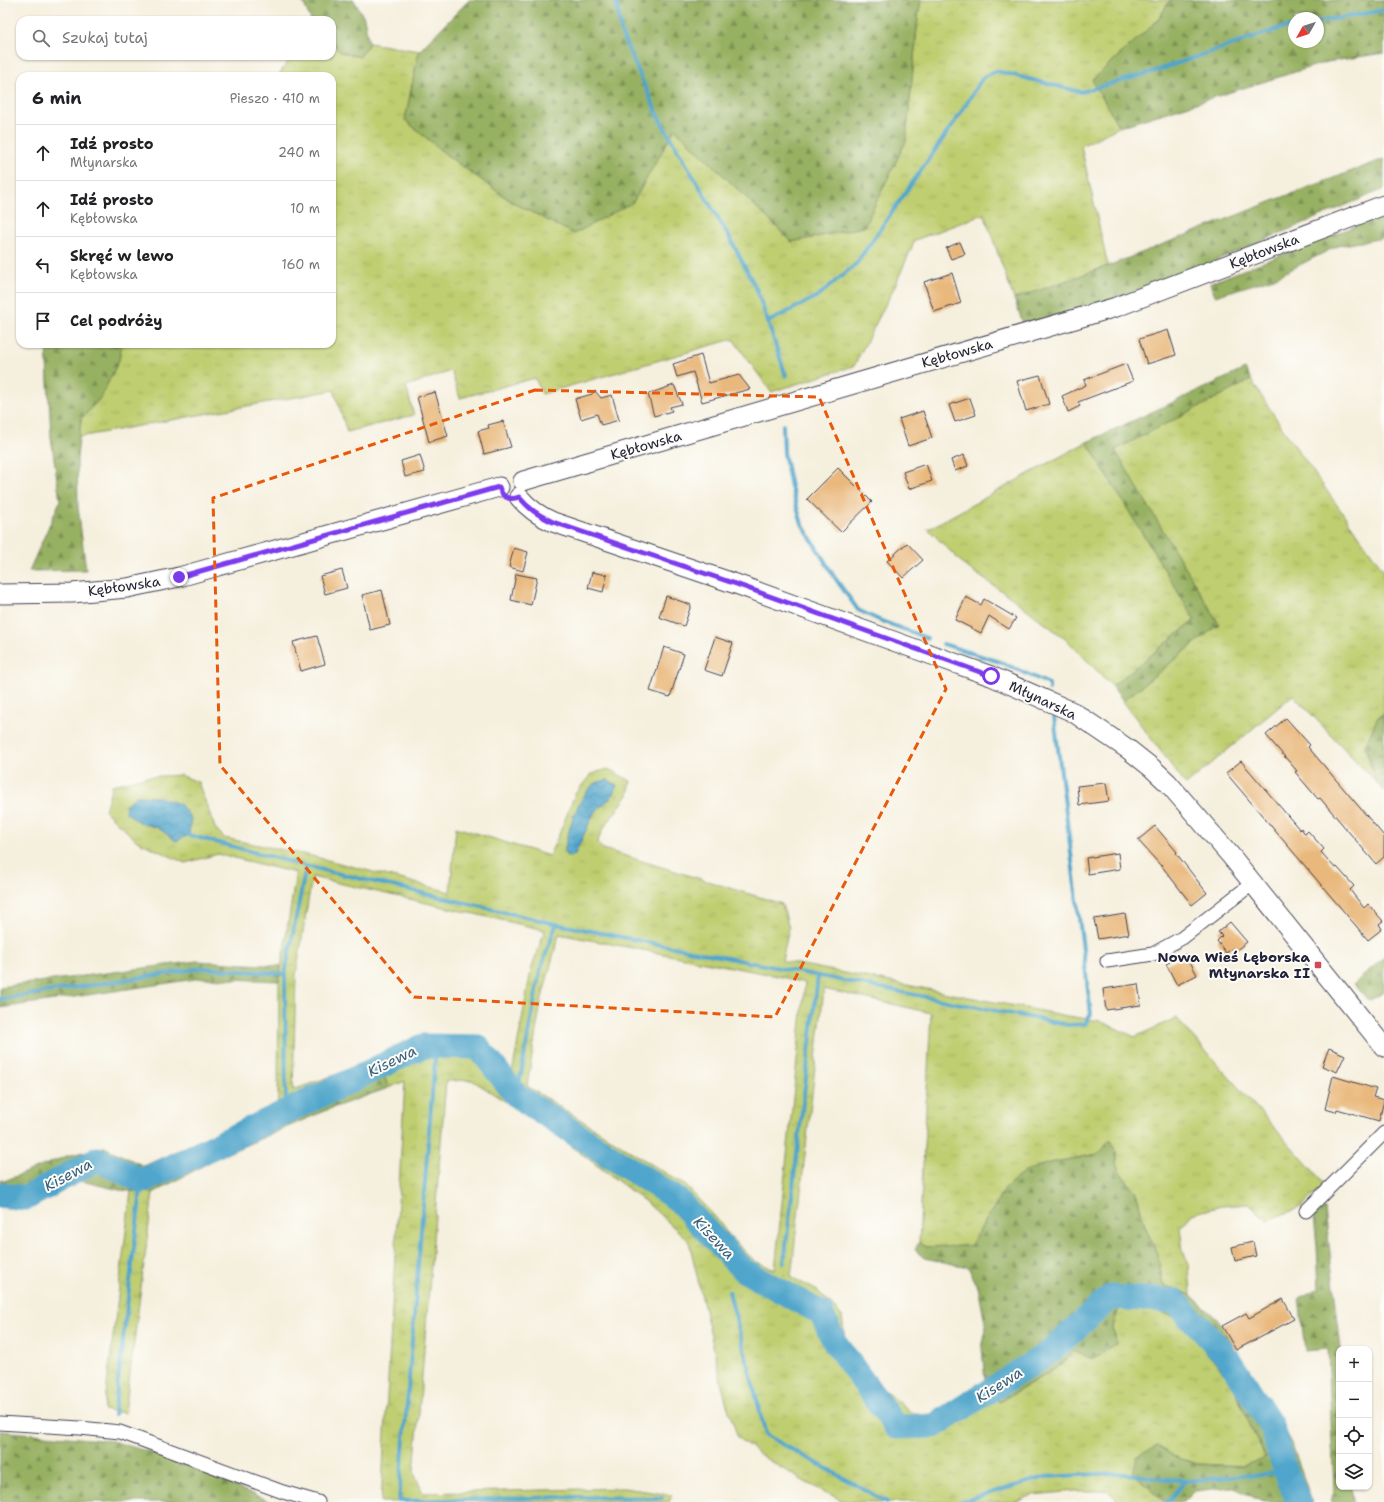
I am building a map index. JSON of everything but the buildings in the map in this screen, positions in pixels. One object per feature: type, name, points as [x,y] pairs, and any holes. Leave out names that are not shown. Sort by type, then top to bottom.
[{"type":"street","name":"Kębłowska","points":[[0,594],[72,593],[127,588],[179,577],[499,487],[502,478],[511,474],[516,474],[521,489],[1116,307],[1384,205]]},
{"type":"street","name":"Młynarska","points":[[521,489],[524,503],[538,515],[553,522],[736,584],[932,654],[991,676],[1073,712],[1128,749],[1163,778],[1253,883],[1384,1046]]},
{"type":"street","points":[[1107,962],[1153,954],[1182,938],[1253,883]]},
{"type":"street","points":[[1306,1211],[1384,1132]]},
{"type":"street","points":[[0,1423],[120,1432],[284,1492],[318,1502]]},
{"type":"highlighted area","points":[[535,390],[819,397],[946,689],[775,1017],[414,997],[220,765],[213,498]]},
{"type":"green space","points":[[302,0],[354,0],[364,18],[369,43],[360,57],[340,52],[336,48],[336,16],[309,16]]},
{"type":"green space","points":[[469,0],[921,0],[906,141],[864,227],[792,242],[675,129],[633,202],[574,234],[512,202],[448,156],[405,120],[419,51]]},
{"type":"green space","points":[[921,0],[1170,0],[1158,20],[1093,80],[1119,127],[1081,146],[1108,266],[1014,299],[984,214],[915,240],[893,290],[854,366],[771,392],[733,339],[542,394],[535,378],[460,398],[451,371],[406,386],[414,415],[347,432],[334,390],[79,437],[81,419],[101,397],[119,360],[121,348],[336,348],[336,72],[281,72],[289,60],[336,60],[336,48],[340,52],[360,57],[369,43],[419,51],[405,120],[448,156],[512,202],[633,202],[675,128],[792,242],[864,227],[906,141]]},
{"type":"green space","points":[[1170,0],[1384,0],[1384,53],[1327,62],[1119,127],[1092,80],[1158,20]]},
{"type":"green space","points":[[1384,159],[1384,189],[1203,266],[1108,302],[1024,326],[1014,299],[1108,266]]},
{"type":"green space","points":[[1384,215],[1384,238],[1337,246],[1274,278],[1215,296],[1210,283]]},
{"type":"green space","points":[[46,348],[121,348],[119,360],[101,397],[81,419],[77,458],[78,507],[86,570],[29,571],[60,501],[51,437]]},
{"type":"green space","points":[[1245,369],[1251,380],[1115,450],[1219,624],[1123,701],[1112,686],[1195,620],[1087,442]]},
{"type":"green space","points":[[1251,380],[1285,432],[1384,571],[1384,713],[1378,717],[1365,746],[1376,782],[1293,695],[1186,785],[1123,701],[1219,624],[1114,450]]},
{"type":"green space","points":[[1087,442],[1195,620],[1112,686],[1068,641],[1012,598],[965,566],[928,529]]},
{"type":"green space","points":[[1384,713],[1384,791],[1376,782],[1365,746],[1378,717]]},
{"type":"green space","points":[[608,769],[631,781],[628,795],[603,829],[597,843],[603,849],[782,904],[789,928],[782,961],[1067,1016],[1100,1021],[1135,1037],[1176,1018],[1325,1184],[1301,1207],[1267,1221],[1249,1204],[1221,1206],[1192,1214],[1180,1228],[1183,1251],[1189,1267],[1191,1295],[1163,1285],[1158,1256],[1145,1226],[1136,1192],[1118,1170],[1117,1155],[1098,1154],[1049,1163],[1026,1171],[1007,1186],[970,1246],[926,1247],[919,1242],[931,1013],[824,989],[791,1277],[818,1291],[842,1316],[845,1340],[882,1388],[911,1412],[929,1415],[956,1401],[985,1382],[999,1402],[1063,1364],[1072,1351],[1117,1344],[1113,1328],[1118,1308],[1150,1308],[1177,1318],[1231,1381],[1266,1458],[1243,1466],[1196,1464],[1173,1456],[1158,1445],[1148,1486],[1159,1498],[1168,1502],[1119,1502],[1108,1491],[1075,1491],[1033,1495],[1016,1502],[845,1502],[805,1482],[768,1460],[738,1438],[726,1402],[689,1241],[647,1203],[554,1133],[472,1080],[446,1081],[414,1473],[423,1493],[624,1488],[672,1495],[669,1502],[381,1502],[405,1081],[388,1088],[381,1066],[278,1104],[279,981],[296,873],[218,854],[185,863],[137,841],[105,811],[112,785],[146,777],[180,775],[198,782],[215,828],[224,838],[308,855],[450,892],[456,827],[549,856],[575,794],[591,774]],"holes":[[[312,877],[545,930],[531,970],[512,1074],[485,1047],[461,1035],[416,1039],[387,1056],[293,1090],[296,974]],[[559,934],[778,976],[805,983],[775,1270],[755,1261],[730,1237],[717,1219],[686,1186],[527,1086],[541,1002]]]},
{"type":"green space","points":[[1384,957],[1384,992],[1369,1001],[1354,984]]},
{"type":"green space","points":[[197,961],[281,966],[279,981],[202,978],[0,1008],[0,987]]},
{"type":"green space","points":[[382,1066],[388,1088],[324,1111],[219,1157],[153,1193],[119,1190],[81,1181],[30,1208],[0,1207],[0,1180],[4,1181],[67,1156],[104,1147],[144,1166],[278,1104]]},
{"type":"green space","points":[[1110,1139],[1117,1155],[1118,1170],[1136,1192],[1145,1226],[1158,1256],[1163,1285],[1191,1295],[1217,1319],[1222,1326],[1271,1405],[1293,1447],[1312,1502],[1264,1502],[1231,1487],[1195,1491],[1184,1502],[1168,1502],[1133,1475],[1137,1456],[1158,1445],[1173,1456],[1196,1464],[1243,1466],[1266,1457],[1257,1441],[1231,1381],[1177,1318],[1150,1308],[1119,1308],[1113,1328],[1117,1344],[1093,1359],[1072,1351],[1063,1364],[999,1402],[985,1382],[982,1348],[986,1328],[978,1287],[968,1267],[924,1258],[915,1250],[919,1242],[926,1247],[970,1246],[1007,1186],[1026,1171],[1049,1163],[1098,1154]]},
{"type":"green space","points":[[131,1191],[153,1193],[125,1413],[104,1410]]},
{"type":"green space","points":[[1325,1209],[1341,1346],[1336,1346],[1336,1490],[1352,1490],[1353,1502],[1331,1502],[1334,1490],[1328,1349],[1305,1351],[1299,1298],[1319,1288],[1314,1216]]},
{"type":"green space","points":[[0,1431],[112,1441],[167,1457],[271,1502],[0,1502]]},
{"type":"water","points":[[608,780],[617,785],[611,798],[595,811],[575,854],[570,857],[564,853],[574,815],[590,788],[597,782]]},
{"type":"water","points":[[137,796],[158,797],[180,804],[191,818],[189,835],[176,841],[158,828],[141,823],[125,812],[126,804]]},
{"type":"waterway","points":[[616,0],[622,35],[660,120],[731,240],[757,290],[786,376]]},
{"type":"waterway","points":[[1324,21],[1384,10]]},
{"type":"waterway","points":[[768,322],[818,296],[856,264],[960,114],[983,77],[997,71],[1081,92],[1149,73],[1278,29],[1288,27]]},
{"type":"waterway","points":[[783,425],[784,453],[791,487],[802,524],[835,578],[858,610],[879,620],[927,638]]},
{"type":"waterway","points":[[943,644],[1003,663],[1049,684],[1049,689]]},
{"type":"waterway","points":[[189,835],[306,866],[556,924],[1068,1025],[1085,1024],[1091,1014],[1054,716]]},
{"type":"waterway","points":[[286,1112],[285,974],[306,866]]},
{"type":"waterway","points":[[517,1096],[540,971],[556,924]]},
{"type":"waterway","points":[[0,999],[202,968],[285,974]]},
{"type":"waterway","points":[[784,1263],[818,976]]},
{"type":"waterway","name":"Kisewa","points":[[0,1195],[26,1198],[97,1159],[142,1181],[423,1046],[478,1047],[517,1096],[678,1200],[743,1270],[821,1313],[834,1341],[896,1427],[934,1426],[1050,1352],[1110,1297],[1175,1301],[1230,1360],[1270,1423],[1286,1472],[1299,1502]]},
{"type":"waterway","points":[[436,1046],[399,1501],[569,1497],[662,1498]]},
{"type":"waterway","points":[[114,1415],[142,1181]]},
{"type":"waterway","points":[[729,1292],[766,1435],[887,1502]]},
{"type":"waterway","points":[[960,1502],[1045,1477],[1117,1473],[1185,1481],[1286,1472]]},
{"type":"waterway","points":[[1167,1502],[1185,1481]]},
{"type":"place","name":"Nowa Wieś Lęborska Młynarska II","points":[[1318,965]]},
{"type":"route","points":[[179,577],[499,487],[504,496],[509,499],[519,497],[538,515],[553,522],[736,584],[991,676]]}]
